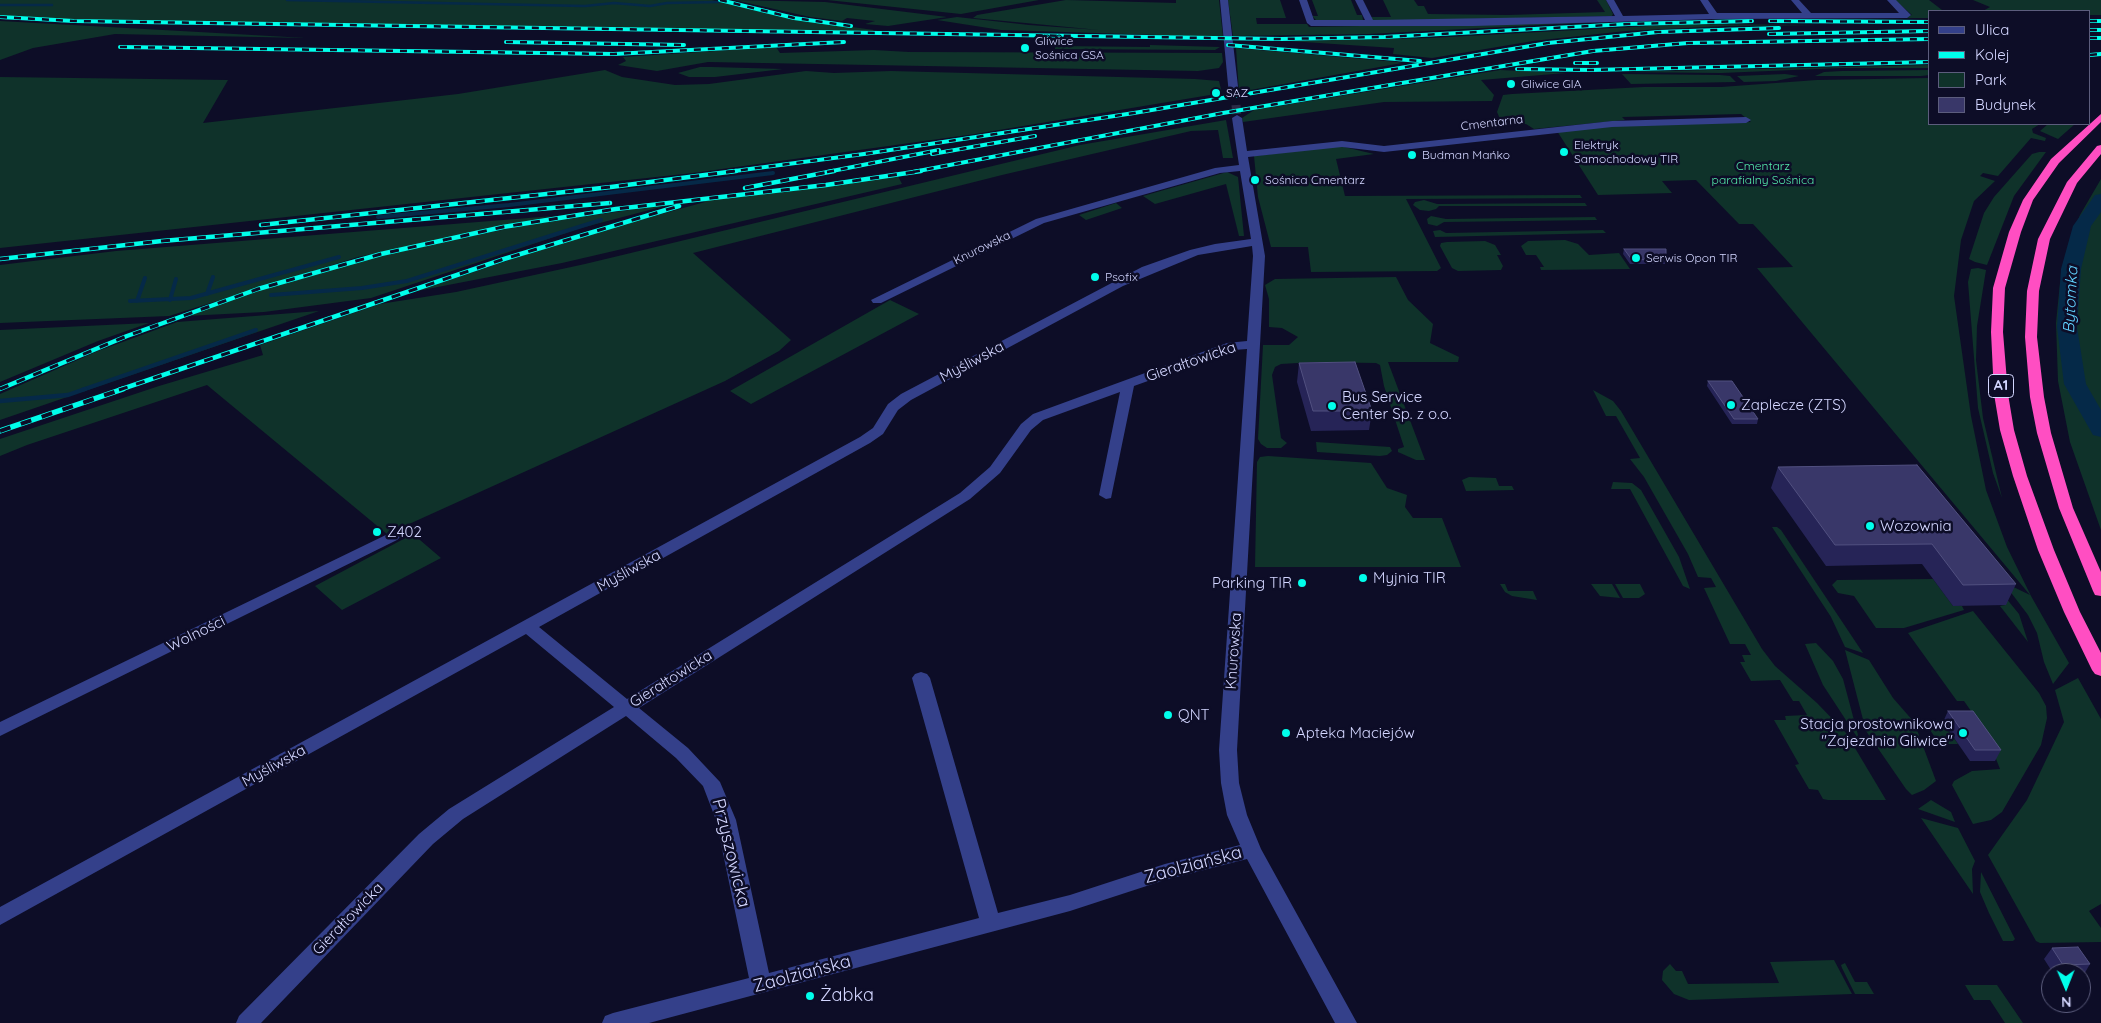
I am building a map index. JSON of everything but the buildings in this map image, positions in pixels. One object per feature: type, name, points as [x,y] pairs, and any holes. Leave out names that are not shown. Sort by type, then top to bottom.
[{"type":"highway","name":"A1","points":[[2101,117],[2055,161],[2028,200],[2015,232],[1999,288],[1997,332],[2001,394],[2020,476],[2053,567],[2101,670]]},
{"type":"highway","name":"A1","points":[[2101,148],[2072,182],[2059,205],[2044,239],[2033,291],[2030,337],[2036,389],[2044,433],[2066,508],[2101,590]]},
{"type":"street","points":[[1224,0],[1235,101]]},
{"type":"street","points":[[1303,0],[1311,23],[1473,23],[1715,16],[1907,15],[1891,0]]},
{"type":"street","points":[[1359,0],[1370,23]]},
{"type":"street","points":[[1610,0],[1620,18]]},
{"type":"street","points":[[1704,0],[1715,16]]},
{"type":"street","points":[[1795,0],[1808,16]]},
{"type":"street","name":"Knurowska","points":[[1237,118],[1258,242],[1254,345],[1228,750],[1230,783],[1237,815],[1252,850],[1346,1023]]},
{"type":"street","name":"Cmentarna","points":[[1242,155],[1342,144],[1384,149],[1612,124],[1746,120]]},
{"type":"street","name":"Knurowska","points":[[877,300],[1018,229],[1091,206],[1219,170],[1245,167]]},
{"type":"street","name":"Myśliwska","points":[[0,917],[866,440],[878,430],[893,407],[906,397],[1119,282],[1194,252],[1215,247],[1258,242]]},
{"type":"street","name":"Gierałtowicka","points":[[247,1023],[426,839],[456,814],[965,496],[996,470],[1026,427],[1038,417],[1232,346],[1254,345]]},
{"type":"street","name":"Gierałtowicka","points":[[1106,495],[1128,384]]},
{"type":"street","name":"Wolności","points":[[0,730],[392,537]]},
{"type":"street","name":"Przyszowicka","points":[[528,627],[682,753],[711,782],[726,820],[761,984]]},
{"type":"street","points":[[921,678],[991,924]]},
{"type":"street","name":"Zaolziańska","points":[[613,1023],[1088,898],[1116,886],[1252,850]]},
{"type":"green space","points":[[0,0],[712,0],[786,18],[874,30],[872,32],[53,19],[0,16]]},
{"type":"green space","points":[[734,0],[825,2],[947,17],[888,26],[865,24],[875,21],[847,18],[842,21],[810,17]]},
{"type":"green space","points":[[827,0],[1039,0],[961,14]]},
{"type":"green space","points":[[1066,0],[1176,3],[1176,0],[1219,0],[1223,37],[1001,30],[937,20],[957,17],[1099,30],[973,18],[977,15]]},
{"type":"green space","points":[[1228,0],[1280,0],[1286,18],[1256,18],[1257,24],[1307,24],[1309,27],[1617,21],[1369,34],[1233,36]]},
{"type":"green space","points":[[1312,0],[1351,0],[1357,15],[1362,15],[1363,20],[1316,20],[1312,16],[1318,16]]},
{"type":"green space","points":[[1383,0],[1414,0],[1418,6],[1424,6],[1428,14],[1508,15],[1605,12],[1597,0],[1606,0],[1613,14],[1612,16],[1372,21],[1370,17],[1391,17]]},
{"type":"green space","points":[[1895,0],[1929,0],[1942,10],[1928,10],[1928,18],[1888,17],[1912,15]]},
{"type":"green space","points":[[1973,0],[2101,0],[2101,15],[2091,15],[2091,10],[1985,10],[1990,7]]},
{"type":"green space","points":[[0,21],[306,38],[115,34],[33,48],[0,60]]},
{"type":"green space","points":[[1685,24],[1823,25],[1725,26],[1626,31],[1533,41],[1432,58],[1393,54],[1394,48],[1289,41],[1430,38]]},
{"type":"green space","points":[[1150,45],[1220,47],[1215,50],[1055,49],[1055,46],[1150,47]]},
{"type":"green space","points":[[776,47],[780,53],[874,50],[909,52],[1222,53],[1223,62],[1219,68],[1198,71],[708,62],[657,71],[618,65],[626,61],[623,57]]},
{"type":"green space","points":[[1236,48],[1398,62],[1402,63],[1239,92]]},
{"type":"green space","points":[[1928,65],[1928,68],[1841,68],[1721,73],[1620,72]]},
{"type":"green space","points":[[700,67],[783,69],[715,77],[689,77],[678,73]]},
{"type":"green space","points":[[605,70],[622,77],[675,85],[709,84],[806,71],[834,73],[891,71],[1195,79],[1219,81],[1222,93],[975,134],[693,173],[0,248],[0,77],[228,80],[203,123],[458,94]]},
{"type":"green space","points":[[1500,70],[1566,73],[1481,80],[1494,95],[1492,101],[1384,102],[1243,122],[1242,118],[1254,110]]},
{"type":"green space","points":[[1928,70],[1928,75],[1815,76],[1824,72]]},
{"type":"green space","points":[[1622,74],[1720,75],[1730,76],[1736,82],[1631,84]]},
{"type":"green space","points":[[1785,74],[1799,76],[1776,81],[1744,82],[1737,76]]},
{"type":"green space","name":"Cmentarz parafialny Sośnica","points":[[1928,78],[1928,125],[2038,125],[2032,129],[2033,133],[2046,138],[2045,141],[2031,138],[1998,176],[1983,173],[1980,176],[1995,181],[1974,201],[1961,240],[1954,296],[1971,416],[1986,490],[2007,547],[2031,596],[2069,663],[2053,684],[2044,662],[2037,633],[2028,615],[2003,582],[2030,595],[1757,268],[1793,267],[1753,224],[1739,224],[1696,180],[1662,181],[1672,193],[1598,195],[1557,131],[1630,125],[1751,122],[1741,114],[1622,117],[1625,120],[1534,129],[1526,124],[1512,124],[1501,121],[1497,112],[1503,95],[1512,94],[1644,87],[1721,87],[1817,80]]},
{"type":"green space","points":[[1226,120],[1233,158],[1223,158],[1218,130],[1191,131],[1002,175],[693,253],[791,340],[779,351],[725,381],[387,534],[207,385],[27,445],[0,456],[0,439],[159,386],[263,355],[260,345],[380,304],[456,292],[585,264],[1080,145]]},
{"type":"green space","points":[[2047,125],[2074,125],[2058,139],[2040,131]]},
{"type":"green space","points":[[1340,146],[1374,154],[1336,159],[1345,196],[1580,195],[1582,198],[1406,199],[1441,268],[1437,271],[1311,272],[1308,247],[1271,247],[1258,197],[1254,156]]},
{"type":"green space","points":[[2046,152],[2014,196],[1987,265],[1969,259],[1984,213],[1994,197],[2032,154]]},
{"type":"green space","points":[[1227,172],[1238,177],[1244,236],[1239,236],[1226,184],[1155,204],[1143,196]]},
{"type":"green space","points":[[898,176],[902,184],[562,263],[417,291],[578,237],[705,202],[702,199]]},
{"type":"green space","points":[[2101,179],[2101,530],[2070,442],[2058,381],[2056,323],[2060,283],[2069,243],[2080,215]]},
{"type":"green space","points":[[1424,200],[1437,204],[1585,203],[1587,206],[1439,206],[1429,211],[1420,210],[1413,205],[1415,202]]},
{"type":"green space","points":[[676,203],[581,228],[371,298],[264,312],[186,316],[266,288],[390,253],[521,226]]},
{"type":"green space","points":[[1116,203],[1122,208],[1086,220],[1079,215]]},
{"type":"green space","points":[[553,216],[358,257],[169,316],[0,323],[0,265],[116,251]]},
{"type":"green space","points":[[1431,216],[1446,219],[1595,217],[1597,220],[1444,222],[1437,226],[1428,224],[1427,219]]},
{"type":"green space","points":[[1440,230],[1446,233],[1603,230],[1606,233],[1435,237],[1433,231]]},
{"type":"green space","points":[[1565,240],[1578,244],[1589,255],[1619,253],[1630,269],[1541,270],[1540,267],[1544,267],[1536,255],[1526,255],[1521,246],[1528,241]]},
{"type":"green space","points":[[1485,241],[1495,245],[1501,255],[1497,255],[1503,266],[1501,270],[1458,271],[1452,268],[1440,246],[1441,243],[1447,242]]},
{"type":"green space","points":[[1971,269],[1986,270],[1977,326],[1976,360],[1983,418],[2002,498],[1993,473],[1978,408],[1968,282]]},
{"type":"green space","points":[[1396,277],[1408,300],[1433,324],[1430,343],[1459,357],[1458,362],[1388,362],[1425,460],[1416,460],[1398,452],[1398,449],[1404,447],[1384,386],[1380,365],[1376,363],[1314,362],[1281,364],[1275,367],[1272,375],[1281,438],[1287,443],[1281,448],[1267,448],[1261,444],[1258,439],[1263,345],[1289,345],[1298,337],[1282,328],[1269,327],[1269,299],[1265,285],[1275,279]]},
{"type":"green space","points":[[890,300],[919,314],[751,404],[730,391]]},
{"type":"green space","points":[[319,311],[0,420],[0,394],[98,351],[177,322]]},
{"type":"green space","points":[[149,323],[98,341],[0,382],[0,330]]},
{"type":"green space","points":[[1593,390],[1613,401],[1621,411],[1762,649],[1775,666],[1817,703],[1846,733],[1886,800],[1828,800],[1823,799],[1818,790],[1809,789],[1795,765],[1799,764],[1774,720],[1786,720],[1785,716],[1807,715],[1799,701],[1793,701],[1780,680],[1751,681],[1740,662],[1745,662],[1742,655],[1751,655],[1745,644],[1730,644],[1704,588],[1716,587],[1711,578],[1698,577],[1688,554],[1644,477],[1630,459],[1640,458],[1616,416],[1606,416]]},
{"type":"green space","points":[[1316,442],[1390,447],[1392,451],[1387,455],[1380,456],[1317,452]]},
{"type":"green space","points":[[1260,457],[1371,463],[1387,488],[1407,495],[1405,507],[1413,518],[1442,518],[1461,567],[1255,567],[1257,462]]},
{"type":"green space","points":[[1469,477],[1496,478],[1499,486],[1512,486],[1514,490],[1466,491],[1462,480]]},
{"type":"green space","points":[[1613,482],[1632,483],[1641,490],[1679,557],[1690,589],[1683,586],[1630,489],[1611,489]]},
{"type":"green space","points":[[1920,493],[2019,614],[2028,642],[2000,606],[2005,605]]},
{"type":"green space","points":[[1772,527],[1777,527],[1781,530],[1863,653],[1845,647],[1831,617]]},
{"type":"green space","points":[[413,534],[441,558],[342,610],[315,586]]},
{"type":"green space","points":[[1933,579],[1953,606],[1962,606],[1964,610],[1904,628],[1876,628],[1854,596],[1838,593],[1832,585],[1837,580]]},
{"type":"green space","points":[[1500,584],[1505,584],[1508,591],[1533,591],[1537,600],[1512,596],[1505,592]]},
{"type":"green space","points":[[1591,584],[1612,584],[1620,598],[1600,596]]},
{"type":"green space","points":[[1615,584],[1640,584],[1645,594],[1639,598],[1623,598]]},
{"type":"green space","points":[[1973,611],[2039,693],[2046,706],[2047,718],[2041,745],[2002,812],[1991,820],[1973,824],[1952,785],[1954,781],[1972,771],[2000,769],[1985,731],[1964,701],[1957,701],[1908,633]]},
{"type":"green space","points":[[1816,643],[1833,661],[1843,679],[1857,737],[1823,685],[1805,644]]},
{"type":"green space","points":[[1845,650],[1869,660],[1893,698],[1914,722],[1936,781],[1924,790],[1912,795],[1906,789],[1866,731]]},
{"type":"green space","points":[[2078,678],[2101,719],[2101,904],[2089,911],[2101,928],[2101,942],[2040,943],[2036,941],[1988,855],[2027,800],[2064,722],[2055,690]]},
{"type":"green space","points":[[1927,720],[1945,720],[1943,723],[1958,744],[1947,744],[1937,740],[1925,723]]},
{"type":"green space","points":[[1931,800],[1951,812],[1955,822],[1918,809]]},
{"type":"green space","points":[[1921,818],[1958,828],[1975,861],[1972,869],[1973,894]]},
{"type":"green space","points":[[1981,872],[2015,939],[2013,941],[2003,941],[1989,913],[1980,892]]},
{"type":"green space","points":[[1834,960],[1852,994],[1689,1000],[1674,994],[1662,980],[1663,971],[1670,964],[1676,971],[1682,971],[1688,984],[1779,983],[1770,962]]},
{"type":"green space","points":[[1845,963],[1855,982],[1867,982],[1874,994],[1855,994],[1841,965]]},
{"type":"green space","points":[[1965,985],[1997,985],[2023,1023],[2005,1023],[1990,1000],[1974,1000]]},
{"type":"waterway","points":[[287,0],[585,6],[614,3],[650,6],[667,3],[719,2]]},
{"type":"waterway","points":[[0,5],[52,5]]},
{"type":"waterway","points":[[378,217],[509,205],[773,173]]},
{"type":"waterway","name":"Bytomka","points":[[2101,199],[2082,226],[2071,269],[2067,327],[2075,384],[2101,430]]},
{"type":"waterway","points":[[271,295],[362,288],[407,281],[601,220]]},
{"type":"waterway","points":[[207,294],[339,257]]},
{"type":"waterway","points":[[207,294],[213,277]]},
{"type":"waterway","points":[[137,301],[145,278]]},
{"type":"waterway","points":[[170,299],[176,279]]},
{"type":"waterway","points":[[170,299],[191,298],[207,294]]},
{"type":"waterway","points":[[137,301],[170,299]]},
{"type":"waterway","points":[[130,301],[137,301]]},
{"type":"waterway","points":[[82,390],[256,330]]},
{"type":"waterway","points":[[0,401],[68,395],[85,389]]},
{"type":"tunnel","points":[[1236,105],[1237,118]]},
{"type":"railway","points":[[720,0],[794,18],[851,26]]},
{"type":"railway","points":[[0,17],[74,21],[1281,39],[1384,37],[1628,24],[1752,21]]},
{"type":"railway","points":[[1770,21],[1928,22]]},
{"type":"railway","points":[[2091,21],[2101,21]]},
{"type":"railway","points":[[727,172],[864,154],[1134,113],[1548,43],[1658,32],[1779,28]]},
{"type":"railway","points":[[2091,30],[2101,30]]},
{"type":"railway","points":[[1769,34],[1928,31]]},
{"type":"railway","points":[[2091,38],[2101,38]]},
{"type":"railway","points":[[913,172],[1223,113],[1593,51],[1688,43],[1928,39]]},
{"type":"railway","points":[[506,42],[684,45]]},
{"type":"railway","points":[[120,47],[614,54],[844,42]]},
{"type":"railway","points":[[1228,45],[1420,61]]},
{"type":"railway","points":[[2091,55],[2101,54]]},
{"type":"railway","points":[[1517,69],[1591,70],[1928,62]]},
{"type":"railway","points":[[1575,63],[1597,63]]},
{"type":"railway","points":[[932,154],[1035,136]]},
{"type":"railway","points":[[827,172],[939,150]]},
{"type":"railway","points":[[261,225],[611,187],[736,171]]},
{"type":"railway","points":[[745,188],[834,171]]},
{"type":"railway","points":[[0,389],[127,336],[258,289],[381,254],[503,227],[616,209],[826,185],[921,171]]},
{"type":"railway","points":[[0,259],[162,241],[610,203]]},
{"type":"railway","points":[[119,390],[504,259],[679,206]]},
{"type":"railway","points":[[0,431],[123,389]]},
{"type":"place","name":"Gliwice Sośnica GSA","points":[[1025,48]]},
{"type":"place","name":"Gliwice GlA","points":[[1511,84]]},
{"type":"place","name":"SAZ","points":[[1216,93]]},
{"type":"place","name":"Elektryk Samochodowy TIR","points":[[1564,152]]},
{"type":"place","name":"Budman Mańko","points":[[1412,155]]},
{"type":"place","name":"Sośnica Cmentarz","points":[[1255,180]]},
{"type":"place","name":"Serwis Opon TIR","points":[[1636,258]]},
{"type":"place","name":"Psofix","points":[[1095,277]]},
{"type":"place","name":"Zaplecze (ZTS)","points":[[1731,405]]},
{"type":"place","name":"Bus Service Center Sp. z o.o.","points":[[1332,406]]},
{"type":"place","name":"Wozownia","points":[[1870,526]]},
{"type":"place","name":"Z402","points":[[377,532]]},
{"type":"place","name":"Myjnia TIR","points":[[1363,578]]},
{"type":"place","name":"Parking TIR","points":[[1302,583]]},
{"type":"place","name":"QNT","points":[[1168,715]]},
{"type":"place","name":"Apteka Maciejów","points":[[1286,733]]},
{"type":"place","name":"Stacja prostownikowa \"Zajezdnia Gliwice\"","points":[[1963,733]]},
{"type":"place","name":"Żabka","points":[[810,996]]}]
